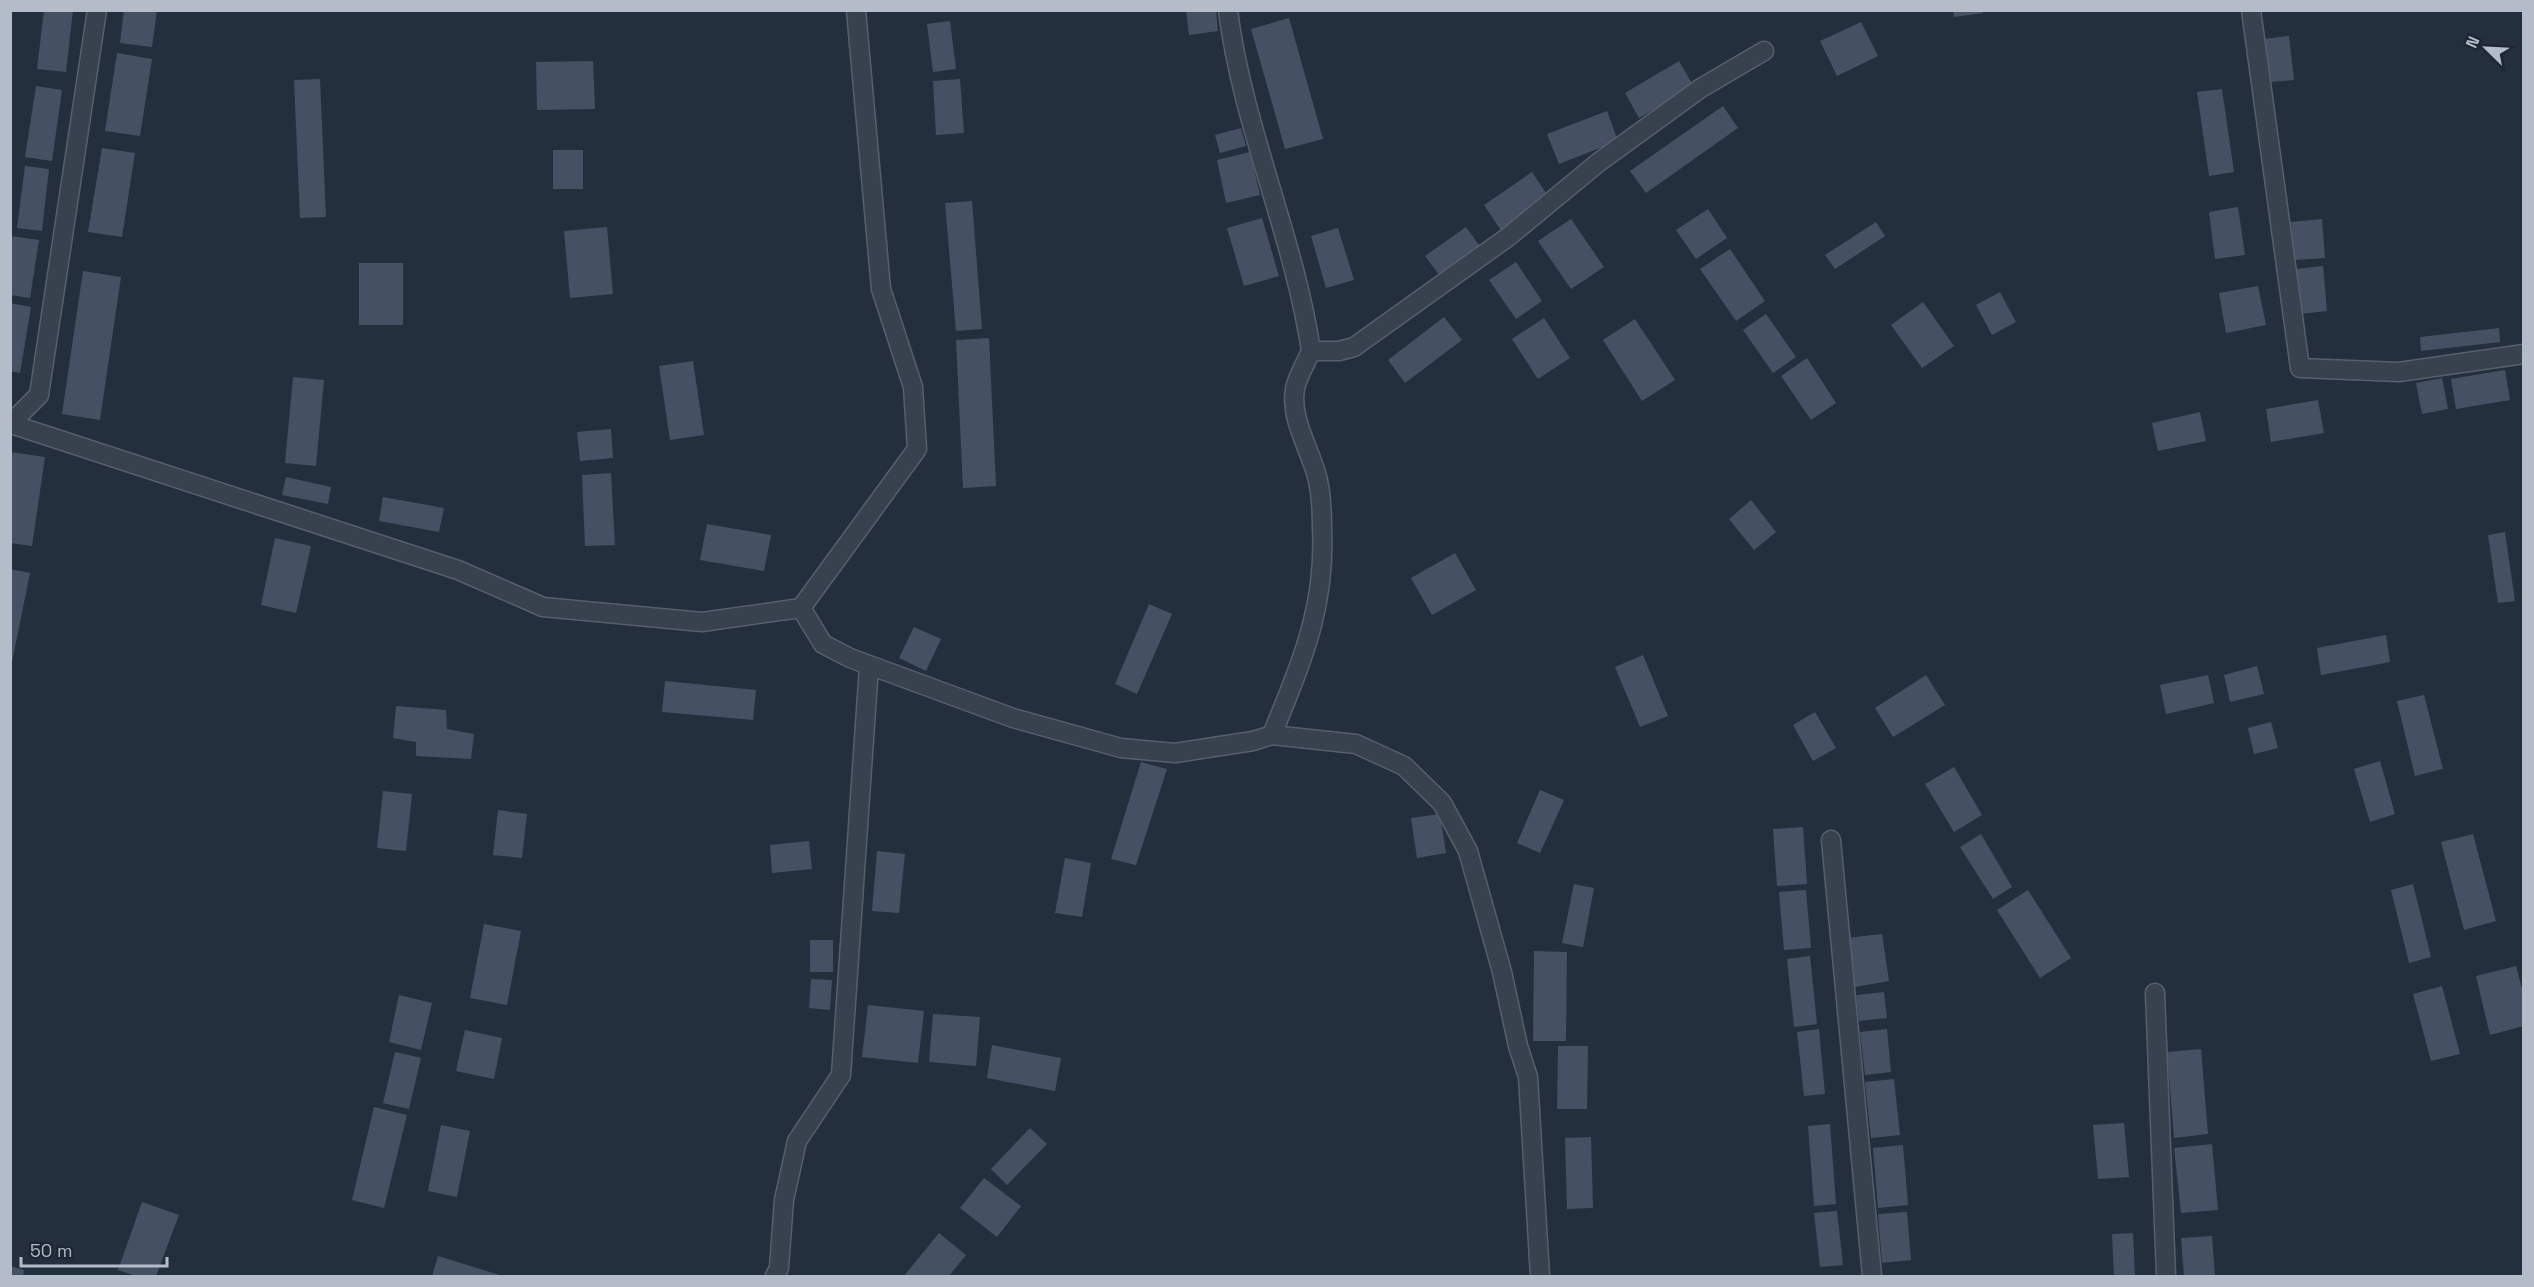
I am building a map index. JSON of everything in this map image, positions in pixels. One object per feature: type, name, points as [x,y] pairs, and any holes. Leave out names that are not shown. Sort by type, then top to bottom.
[{"type":"street","points":[[97,10],[39,395],[11,424],[458,570],[543,607],[702,622],[801,608],[917,449],[913,387],[881,289],[856,10]]},
{"type":"street","points":[[1228,10],[1243,87],[1298,284],[1311,351],[1295,387],[1296,414],[1317,476],[1322,526],[1322,572],[1317,613],[1272,735]]},
{"type":"street","points":[[2251,10],[2300,368],[2399,372],[2523,354]]},
{"type":"street","points":[[1311,351],[1338,351],[1354,347],[1508,237],[1599,162],[1692,95],[1764,51]]},
{"type":"street","points":[[801,608],[823,644],[869,666],[1013,718],[1121,748],[1175,753],[1253,741],[1272,735],[1356,744],[1404,766],[1442,803],[1468,851],[1502,972],[1518,1046],[1528,1077],[1540,1276]]},
{"type":"street","points":[[776,1276],[784,1200],[797,1141],[841,1075],[869,666]]},
{"type":"street","points":[[1831,840],[1872,1276]]},
{"type":"street","points":[[2156,993],[2166,1276]]},
{"type":"building","points":[[44,10],[73,10],[66,72],[37,69]]},
{"type":"building","points":[[124,10],[157,10],[152,47],[120,43]]},
{"type":"building","points":[[1186,10],[1216,10],[1218,31],[1189,35]]},
{"type":"building","points":[[1953,10],[1983,10],[1983,13],[1954,17]]},
{"type":"building","points":[[1289,18],[1323,139],[1285,149],[1251,29]]},
{"type":"building","points":[[950,21],[956,69],[933,72],[927,24]]},
{"type":"building","points":[[1861,22],[1878,56],[1837,76],[1820,41]]},
{"type":"building","points":[[2289,36],[2294,80],[2269,82],[2264,39]]},
{"type":"building","points":[[117,53],[152,59],[140,136],[105,131]]},
{"type":"building","points":[[593,61],[595,109],[537,110],[536,62]]},
{"type":"building","points":[[1679,61],[1694,87],[1639,118],[1625,93]]},
{"type":"building","points":[[320,79],[326,217],[300,218],[294,80]]},
{"type":"building","points":[[960,79],[964,133],[936,135],[933,81]]},
{"type":"building","points":[[36,86],[62,90],[52,161],[25,157]]},
{"type":"building","points":[[2222,89],[2234,172],[2209,176],[2197,92]]},
{"type":"building","points":[[1723,106],[1738,128],[1646,193],[1630,171]]},
{"type":"building","points":[[1607,111],[1618,141],[1559,164],[1547,134]]},
{"type":"building","points":[[1241,128],[1246,146],[1220,153],[1215,135]]},
{"type":"building","points":[[102,148],[135,153],[122,237],[88,232]]},
{"type":"building","points":[[553,150],[583,150],[583,189],[553,189]]},
{"type":"building","points":[[1250,152],[1260,195],[1226,203],[1217,160]]},
{"type":"building","points":[[25,166],[49,169],[42,231],[17,228]]},
{"type":"building","points":[[1532,172],[1550,199],[1502,232],[1484,205]]},
{"type":"building","points":[[972,201],[982,329],[956,331],[945,203]]},
{"type":"building","points":[[2238,207],[2245,255],[2215,259],[2209,212]]},
{"type":"building","points":[[1708,209],[1727,238],[1696,259],[1676,230]]},
{"type":"building","points":[[1262,218],[1279,276],[1244,286],[1227,228]]},
{"type":"building","points":[[1571,219],[1604,267],[1571,289],[1538,241]]},
{"type":"building","points":[[2322,219],[2325,258],[2294,260],[2291,222]]},
{"type":"building","points":[[1876,222],[1885,236],[1835,269],[1825,255]]},
{"type":"building","points":[[607,227],[613,294],[570,298],[564,231]]},
{"type":"building","points":[[1466,227],[1481,248],[1440,276],[1425,256]]},
{"type":"building","points":[[1338,228],[1354,280],[1326,288],[1311,236]]},
{"type":"building","points":[[10,236],[39,240],[30,298],[10,295]]},
{"type":"building","points":[[1730,249],[1765,301],[1736,321],[1700,269]]},
{"type":"building","points":[[1516,262],[1542,301],[1516,319],[1489,280]]},
{"type":"building","points":[[359,263],[403,263],[403,325],[359,325]]},
{"type":"building","points":[[2323,266],[2327,311],[2300,314],[2296,269]]},
{"type":"building","points":[[83,271],[121,277],[100,420],[62,414]]},
{"type":"building","points":[[2258,286],[2266,325],[2226,333],[2219,293]]},
{"type":"building","points":[[2000,292],[2016,322],[1992,335],[1976,305]]},
{"type":"building","points":[[1923,302],[1954,346],[1922,368],[1891,325]]},
{"type":"building","points":[[10,303],[31,307],[20,373],[10,371]]},
{"type":"building","points":[[1766,314],[1796,357],[1773,373],[1743,330]]},
{"type":"building","points":[[1444,317],[1462,340],[1405,383],[1388,360]]},
{"type":"building","points":[[1544,318],[1570,358],[1538,379],[1512,339]]},
{"type":"building","points":[[1635,319],[1675,380],[1642,401],[1603,340]]},
{"type":"building","points":[[2499,328],[2500,342],[2421,351],[2420,337]]},
{"type":"building","points":[[989,338],[996,486],[963,488],[956,340]]},
{"type":"building","points":[[1807,358],[1836,403],[1811,420],[1781,376]]},
{"type":"building","points":[[693,361],[704,435],[670,440],[659,366]]},
{"type":"building","points":[[2505,370],[2510,400],[2456,409],[2451,379]]},
{"type":"building","points":[[293,377],[324,380],[316,466],[285,463]]},
{"type":"building","points":[[2442,378],[2448,409],[2422,414],[2416,383]]},
{"type":"building","points":[[2318,400],[2324,433],[2271,442],[2266,409]]},
{"type":"building","points":[[2200,412],[2206,441],[2158,451],[2152,423]]},
{"type":"building","points":[[611,429],[613,458],[580,461],[577,432]]},
{"type":"building","points":[[10,452],[45,457],[32,546],[10,543]]},
{"type":"building","points":[[611,473],[615,545],[585,546],[582,475]]},
{"type":"building","points":[[286,477],[331,487],[328,504],[282,495]]},
{"type":"building","points":[[383,497],[444,508],[439,532],[379,521]]},
{"type":"building","points":[[1751,500],[1776,532],[1754,550],[1729,519]]},
{"type":"building","points":[[707,524],[771,535],[764,571],[700,560]]},
{"type":"building","points":[[2505,532],[2515,601],[2498,603],[2488,535]]},
{"type":"building","points":[[275,538],[311,546],[296,613],[261,605]]},
{"type":"building","points":[[1455,553],[1476,590],[1432,615],[1411,578]]},
{"type":"building","points":[[10,569],[30,573],[12,662],[10,661]]},
{"type":"building","points":[[1149,604],[1172,614],[1137,694],[1115,684]]},
{"type":"building","points":[[914,627],[941,639],[926,671],[899,658]]},
{"type":"building","points":[[2386,635],[2390,662],[2321,675],[2317,648]]},
{"type":"building","points":[[1643,655],[1668,716],[1640,727],[1615,667]]},
{"type":"building","points":[[2257,666],[2264,694],[2230,702],[2224,675]]},
{"type":"building","points":[[1926,675],[1945,705],[1893,737],[1875,708]]},
{"type":"building","points":[[2208,675],[2214,703],[2166,714],[2160,685]]},
{"type":"building","points":[[665,681],[756,690],[753,720],[662,712]]},
{"type":"building","points":[[2424,695],[2443,769],[2415,776],[2397,701]]},
{"type":"building","points":[[396,706],[446,710],[447,729],[474,734],[471,759],[416,756],[416,742],[393,738]]},
{"type":"building","points":[[1815,712],[1836,748],[1813,761],[1793,725]]},
{"type":"building","points":[[2271,722],[2278,748],[2254,754],[2248,728]]},
{"type":"building","points":[[2380,761],[2395,814],[2370,822],[2354,769]]},
{"type":"building","points":[[1141,762],[1167,769],[1136,865],[1111,859]]},
{"type":"building","points":[[1954,767],[1982,815],[1954,832],[1925,784]]},
{"type":"building","points":[[1540,790],[1564,800],[1540,853],[1517,843]]},
{"type":"building","points":[[383,791],[412,794],[406,851],[377,848]]},
{"type":"building","points":[[498,810],[527,814],[522,858],[493,855]]},
{"type":"building","points":[[1440,814],[1446,853],[1417,858],[1411,818]]},
{"type":"building","points":[[1803,827],[1807,884],[1777,886],[1773,829]]},
{"type":"building","points":[[1981,834],[2012,887],[1993,899],[1960,847]]},
{"type":"building","points":[[2473,834],[2496,921],[2464,930],[2441,842]]},
{"type":"building","points":[[809,841],[812,869],[772,873],[770,845]]},
{"type":"building","points":[[877,851],[905,854],[899,913],[872,911]]},
{"type":"building","points":[[1065,858],[1091,863],[1082,917],[1055,913]]},
{"type":"building","points":[[1574,884],[1594,888],[1583,947],[1562,943]]},
{"type":"building","points":[[2413,884],[2431,957],[2409,963],[2391,890]]},
{"type":"building","points":[[1806,890],[1811,948],[1784,950],[1779,892]]},
{"type":"building","points":[[2028,890],[2071,958],[2040,978],[1997,910]]},
{"type":"building","points":[[484,924],[521,931],[507,1005],[470,998]]},
{"type":"building","points":[[1882,934],[1889,981],[1855,987],[1847,938]]},
{"type":"building","points":[[810,940],[833,940],[833,972],[810,972]]},
{"type":"building","points":[[1534,951],[1567,952],[1566,1041],[1533,1041]]},
{"type":"building","points":[[1810,956],[1817,1024],[1794,1027],[1787,959]]},
{"type":"building","points":[[2516,966],[2524,996],[2524,1026],[2490,1035],[2476,976]]},
{"type":"building","points":[[811,979],[832,980],[830,1010],[809,1008]]},
{"type":"building","points":[[2442,986],[2460,1054],[2431,1061],[2413,994]]},
{"type":"building","points":[[1884,992],[1887,1018],[1859,1021],[1856,995]]},
{"type":"building","points":[[399,995],[432,1003],[421,1050],[389,1042]]},
{"type":"building","points":[[868,1005],[924,1011],[918,1063],[862,1057]]},
{"type":"building","points":[[933,1014],[980,1017],[976,1066],[929,1062]]},
{"type":"building","points":[[1819,1029],[1825,1094],[1804,1096],[1797,1032]]},
{"type":"building","points":[[1887,1029],[1891,1072],[1865,1075],[1860,1032]]},
{"type":"building","points":[[465,1030],[502,1038],[494,1079],[456,1071]]},
{"type":"building","points":[[992,1045],[1061,1058],[1055,1091],[987,1078]]},
{"type":"building","points":[[1558,1046],[1588,1046],[1587,1109],[1557,1109]]},
{"type":"building","points":[[2201,1049],[2208,1134],[2174,1138],[2167,1052]]},
{"type":"building","points":[[395,1052],[421,1058],[409,1109],[383,1103]]},
{"type":"building","points":[[1894,1079],[1900,1135],[1871,1138],[1865,1082]]},
{"type":"building","points":[[374,1107],[407,1115],[384,1208],[352,1200]]},
{"type":"building","points":[[2124,1123],[2129,1177],[2098,1179],[2093,1125]]},
{"type":"building","points":[[1830,1124],[1836,1204],[1814,1206],[1808,1126]]},
{"type":"building","points":[[441,1125],[470,1131],[457,1197],[428,1191]]},
{"type":"building","points":[[1030,1128],[1047,1144],[1007,1185],[991,1169]]},
{"type":"building","points":[[1591,1137],[1593,1208],[1567,1209],[1565,1138]]},
{"type":"building","points":[[2212,1144],[2218,1210],[2181,1213],[2174,1148]]},
{"type":"building","points":[[1903,1145],[1908,1205],[1878,1208],[1873,1148]]},
{"type":"building","points":[[984,1178],[1021,1206],[997,1237],[960,1208]]},
{"type":"building","points":[[142,1202],[179,1215],[156,1276],[136,1276],[118,1270]]},
{"type":"building","points":[[1837,1211],[1843,1265],[1820,1267],[1814,1213]]},
{"type":"building","points":[[1907,1212],[1911,1260],[1882,1263],[1878,1214]]},
{"type":"building","points":[[939,1233],[966,1255],[949,1276],[904,1276]]},
{"type":"building","points":[[2133,1233],[2135,1276],[2114,1276],[2112,1234]]},
{"type":"building","points":[[2212,1236],[2215,1276],[2184,1276],[2181,1238]]},
{"type":"building","points":[[438,1256],[503,1276],[432,1276]]},
{"type":"building","points":[[10,1266],[24,1270],[23,1276],[10,1276]]}]
